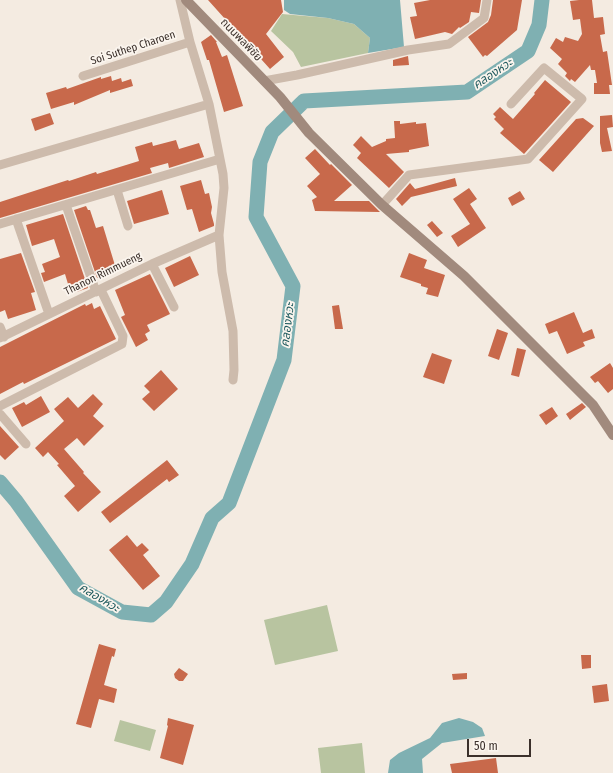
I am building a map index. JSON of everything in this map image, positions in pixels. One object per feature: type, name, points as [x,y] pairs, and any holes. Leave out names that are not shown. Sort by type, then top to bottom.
[{"type":"street","points":[[180,0],[190,42],[209,104],[223,174],[224,188],[219,235],[222,272],[233,331],[233,380]]},
{"type":"street","name":"ถนนพลพิชัย","points":[[186,0],[280,96],[309,133],[382,205],[464,276],[593,405],[613,435]]},
{"type":"street","points":[[264,81],[408,50],[449,44],[484,18],[487,0]]},
{"type":"street","name":"Soi Suthep Charoen","points":[[83,76],[190,42]]},
{"type":"street","points":[[382,205],[409,176],[528,159],[582,100],[544,68],[511,104]]},
{"type":"street","points":[[0,165],[209,104]]},
{"type":"street","points":[[0,224],[220,159]]},
{"type":"street","points":[[117,190],[128,226]]},
{"type":"street","points":[[0,406],[122,344],[123,336],[99,291],[66,205]]},
{"type":"street","points":[[16,219],[49,314]]},
{"type":"street","name":"Thanon Rimmueng","points":[[2,338],[152,264],[219,235]]},
{"type":"street","points":[[152,264],[174,307]]},
{"type":"street","points":[[0,327],[2,338]]},
{"type":"street","points":[[0,414],[26,444]]},
{"type":"green space","points":[[282,14],[328,18],[354,24],[370,38],[368,53],[301,67],[293,52],[271,31]]},
{"type":"green space","points":[[327,605],[338,651],[275,665],[264,620]]},
{"type":"green space","points":[[120,720],[156,730],[150,751],[114,741]]},
{"type":"green space","points":[[362,743],[365,773],[321,773],[318,748]]},
{"type":"water","points":[[284,0],[400,0],[404,47],[368,53],[370,38],[354,24],[328,18],[290,14],[284,10]]},
{"type":"water","points":[[459,718],[473,722],[482,728],[485,736],[442,743],[422,759],[423,773],[388,773],[390,760],[399,753],[430,738],[442,723]]},
{"type":"building","points":[[208,0],[281,0],[283,12],[266,34],[284,57],[270,69]]},
{"type":"building","points":[[430,0],[481,0],[479,13],[471,12],[469,22],[460,28],[459,27],[452,34],[445,32],[415,39],[410,17],[417,16],[414,3]]},
{"type":"building","points":[[493,0],[522,0],[517,30],[487,56],[485,55],[483,57],[468,37],[488,22],[491,15]]},
{"type":"building","points":[[592,0],[594,18],[603,17],[605,34],[600,35],[603,52],[607,51],[612,85],[609,85],[610,94],[594,94],[594,83],[597,83],[595,70],[591,70],[590,65],[575,82],[571,79],[570,81],[565,76],[567,73],[558,64],[562,59],[550,48],[556,38],[563,42],[565,37],[578,41],[582,34],[580,19],[573,20],[570,1]]},
{"type":"building","points":[[211,35],[217,42],[222,57],[227,55],[243,106],[224,112],[209,60],[207,60],[201,42]]},
{"type":"building","points":[[408,56],[409,65],[393,66],[393,60]]},
{"type":"building","points":[[111,76],[112,81],[121,78],[122,82],[131,79],[133,86],[110,93],[110,90],[74,105],[74,102],[51,109],[46,93],[66,87],[67,89],[101,77],[101,79]]},
{"type":"building","points":[[545,80],[571,102],[524,154],[500,133],[504,129],[494,119],[496,117],[493,114],[500,107],[513,119]]},
{"type":"building","points":[[50,113],[54,124],[35,131],[31,119]]},
{"type":"building","points":[[612,115],[613,127],[607,128],[612,151],[602,152],[600,143],[600,116]]},
{"type":"building","points":[[583,118],[594,126],[553,172],[539,160],[576,119]]},
{"type":"building","points":[[394,121],[400,121],[400,124],[416,122],[416,124],[426,123],[429,146],[409,150],[409,152],[386,154],[404,172],[389,188],[357,158],[361,153],[353,145],[361,136],[372,147],[386,141],[386,139],[395,138]]},
{"type":"building","points":[[176,140],[179,149],[199,143],[204,157],[169,168],[168,163],[150,168],[152,173],[0,218],[0,202],[68,180],[69,181],[96,172],[97,174],[139,161],[135,147],[152,142],[153,146]]},
{"type":"building","points":[[315,149],[352,185],[334,201],[369,201],[380,212],[315,211],[312,200],[317,197],[307,186],[320,174],[305,158]]},
{"type":"building","points":[[455,178],[457,186],[411,197],[402,206],[396,199],[410,183],[415,189]]},
{"type":"building","points":[[201,180],[205,194],[209,193],[214,226],[199,232],[192,209],[187,210],[180,186]]},
{"type":"building","points":[[469,188],[477,199],[470,204],[486,228],[458,247],[451,236],[470,224],[453,199]]},
{"type":"building","points":[[162,190],[169,214],[134,224],[127,201]]},
{"type":"building","points":[[520,191],[525,199],[512,206],[508,198]]},
{"type":"building","points":[[86,206],[88,210],[90,210],[96,228],[103,226],[117,272],[97,278],[74,210]]},
{"type":"building","points":[[63,214],[88,288],[71,294],[65,274],[44,282],[41,273],[45,272],[42,264],[60,257],[54,239],[32,246],[26,225]]},
{"type":"building","points":[[432,221],[443,233],[437,237],[427,225]]},
{"type":"building","points":[[21,253],[35,292],[31,293],[36,310],[8,319],[5,310],[0,312],[0,259]]},
{"type":"building","points":[[409,253],[427,260],[424,268],[445,275],[438,297],[426,294],[428,288],[421,286],[421,284],[400,277]]},
{"type":"building","points":[[190,256],[199,275],[174,287],[165,268]]},
{"type":"building","points":[[150,274],[170,314],[147,325],[150,331],[145,334],[148,340],[136,347],[121,317],[125,315],[115,290]]},
{"type":"building","points":[[92,303],[94,309],[100,306],[116,339],[24,384],[23,382],[0,394],[0,347],[85,304],[86,306]]},
{"type":"building","points":[[339,305],[343,329],[335,329],[332,306]]},
{"type":"building","points":[[574,312],[583,333],[592,329],[595,338],[583,342],[585,346],[567,354],[557,331],[549,334],[545,324]]},
{"type":"building","points":[[497,329],[508,333],[499,360],[488,356]]},
{"type":"building","points":[[517,348],[526,350],[519,377],[511,375]]},
{"type":"building","points":[[432,353],[452,360],[444,384],[423,377]]},
{"type":"building","points":[[610,363],[613,368],[613,389],[608,393],[598,381],[595,383],[590,377]]},
{"type":"building","points":[[161,370],[178,389],[154,411],[142,399],[150,392],[144,386]]},
{"type":"building","points":[[93,394],[103,404],[93,416],[104,426],[84,446],[77,438],[64,449],[84,472],[83,473],[101,492],[78,512],[64,496],[75,486],[48,452],[43,457],[35,448],[64,421],[54,409],[68,397],[78,408]]},
{"type":"building","points":[[41,396],[50,412],[22,427],[12,408],[24,402],[26,405]]},
{"type":"building","points":[[582,403],[586,407],[570,420],[566,414]]},
{"type":"building","points":[[552,407],[558,416],[546,425],[539,415]]},
{"type":"building","points":[[0,426],[19,447],[5,460],[0,455]]},
{"type":"building","points":[[167,460],[179,475],[169,482],[167,479],[110,523],[101,512]]},
{"type":"building","points":[[127,535],[137,547],[142,543],[149,550],[143,555],[160,576],[143,590],[109,550]]},
{"type":"building","points":[[99,644],[116,649],[114,657],[112,656],[104,685],[117,689],[114,703],[99,699],[91,728],[76,724]]},
{"type":"building","points":[[581,655],[591,655],[591,668],[582,669]]},
{"type":"building","points":[[179,668],[188,674],[183,681],[179,681],[175,678],[174,674]]},
{"type":"building","points":[[467,673],[467,679],[453,680],[452,674]]},
{"type":"building","points":[[607,684],[609,701],[594,703],[592,686]]},
{"type":"building","points":[[168,718],[194,725],[183,765],[160,758],[168,726]]},
{"type":"building","points":[[496,758],[498,773],[452,773],[450,764]]},
{"type":"waterway","name":"คลองหวะ","points":[[0,482],[16,501],[78,588],[122,612],[151,615],[166,602],[192,564],[212,518],[229,503],[284,360],[293,286],[256,217],[260,162],[272,132],[304,101],[467,92],[528,51],[539,25],[542,0]]}]
